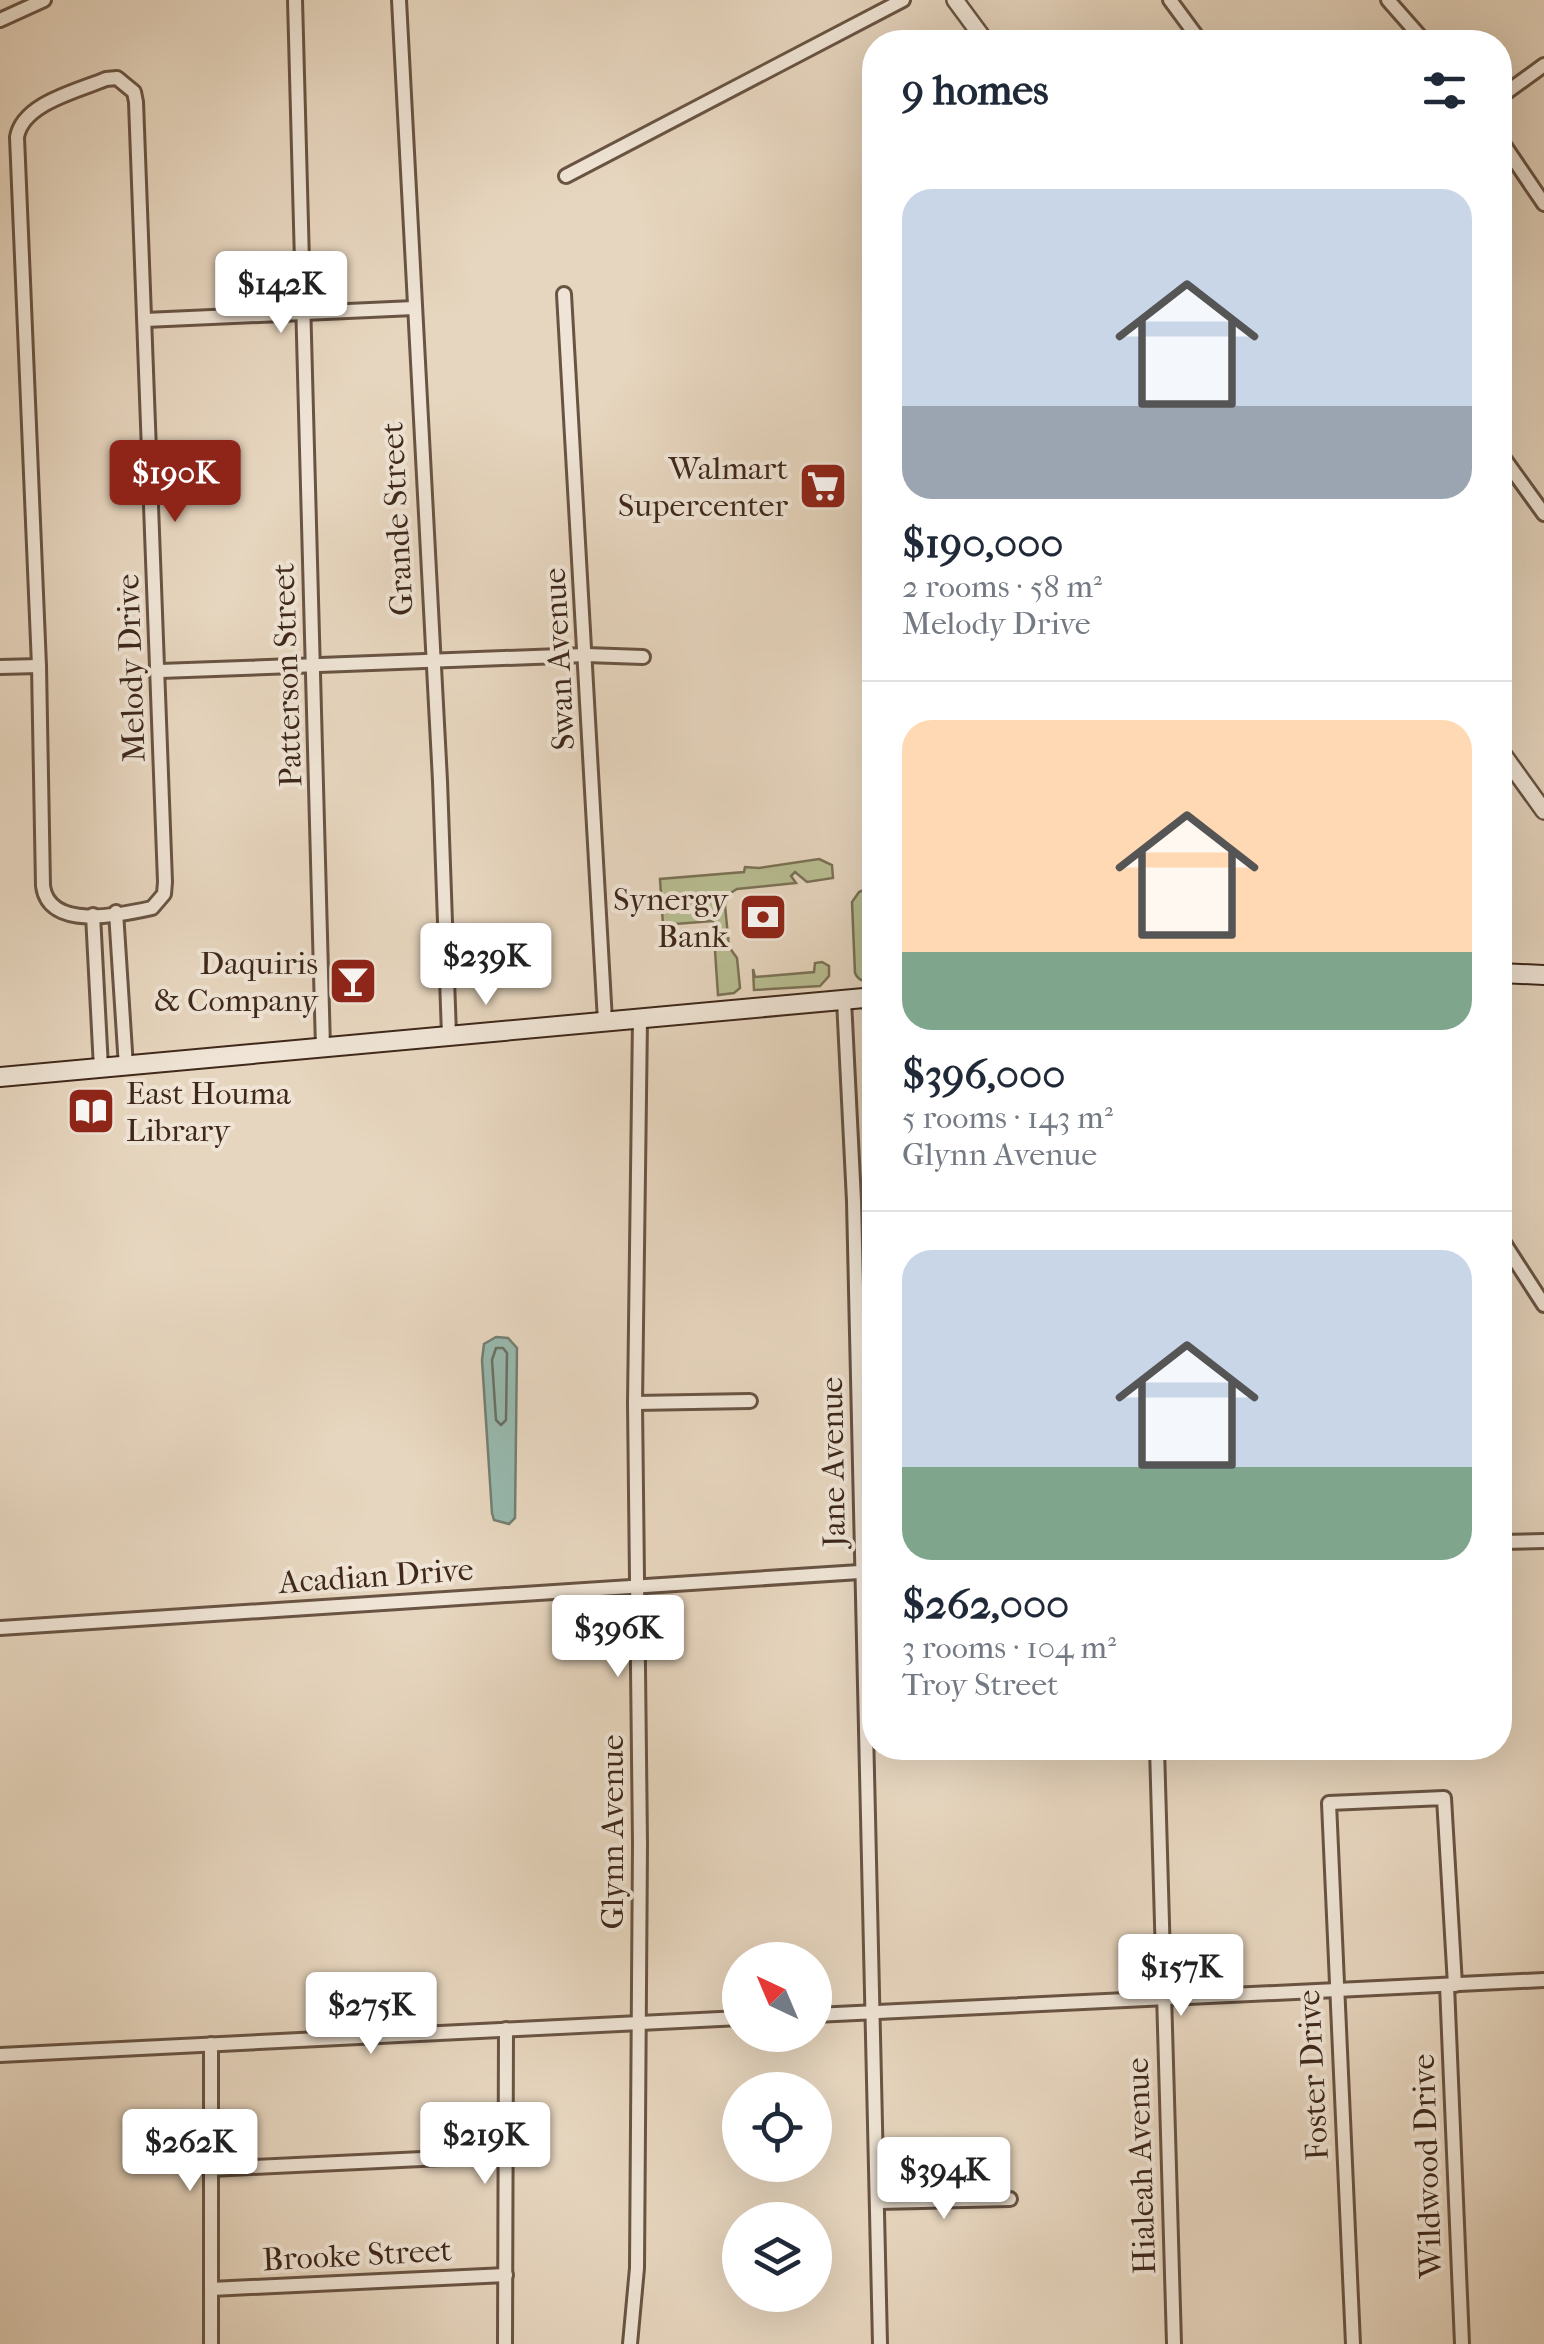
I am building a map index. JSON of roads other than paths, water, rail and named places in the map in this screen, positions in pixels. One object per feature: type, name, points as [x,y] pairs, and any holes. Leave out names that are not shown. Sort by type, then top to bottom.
[{"type":"main road","points":[[1512,974],[1544,975]]},
{"type":"main road","points":[[0,1077],[862,998]]},
{"type":"street","points":[[3,14],[44,0]]},
{"type":"street","name":"Patterson Street","points":[[296,0],[323,1048]]},
{"type":"street","name":"Grande Street","points":[[399,0],[440,781],[449,1035]]},
{"type":"street","points":[[566,176],[903,0]]},
{"type":"street","points":[[955,0],[977,30]]},
{"type":"street","points":[[1170,0],[1192,30]]},
{"type":"street","points":[[1388,0],[1414,30]]},
{"type":"street","points":[[1512,88],[1544,65]]},
{"type":"street","name":"Melody Drive","points":[[39,666],[18,132],[24,119],[39,108],[106,79],[117,78],[130,88],[136,102],[160,671],[164,894],[152,908],[93,915]]},
{"type":"street","points":[[1512,157],[1544,204]]},
{"type":"street","name":"Swan Avenue","points":[[564,294],[605,1021]]},
{"type":"street","points":[[145,320],[414,308]]},
{"type":"street","points":[[1512,470],[1544,514]]},
{"type":"street","points":[[160,671],[643,656]]},
{"type":"street","points":[[0,667],[39,666],[44,896],[54,910],[63,914],[93,915],[101,1068]]},
{"type":"street","points":[[1512,766],[1544,810]]},
{"type":"street","points":[[116,912],[126,1067]]},
{"type":"street","name":"Jane Avenue","points":[[844,1000],[862,1398]]},
{"type":"street","name":"Glynn Avenue","points":[[630,2344],[637,2268],[639,1585],[635,1404],[640,1019]]},
{"type":"street","points":[[1512,1255],[1544,1304]]},
{"type":"street","points":[[635,1404],[750,1402]]},
{"type":"street","points":[[1512,1542],[1544,1541]]},
{"type":"street","name":"Acadian Drive","points":[[0,1628],[862,1571]]},
{"type":"street","name":"Jane Avenue","points":[[870,1760],[880,2344]]},
{"type":"street","name":"Hialeah Avenue","points":[[1157,1760],[1174,2344]]},
{"type":"street","name":"Foster Drive","points":[[1353,2344],[1328,1803],[1444,1798]]},
{"type":"street","name":"Wildwood Drive","points":[[1444,1798],[1462,2344]]},
{"type":"street","points":[[832,2014],[1544,1980]]},
{"type":"street","points":[[0,2054],[722,2019]]},
{"type":"street","points":[[505,2344],[506,2030]]},
{"type":"street","points":[[211,2044],[211,2344]]},
{"type":"street","points":[[211,2169],[506,2154]]},
{"type":"street","points":[[877,2202],[1010,2199]]},
{"type":"street","name":"Brooke Street","points":[[211,2289],[506,2275]]},
{"type":"water","points":[[496,1337],[508,1338],[517,1348],[515,1518],[509,1524],[494,1520],[492,1513],[482,1360],[484,1344]]},
{"type":"place","name":"Walmart Supercenter","points":[[823,486]]},
{"type":"place","name":"Synergy Bank","points":[[763,917]]},
{"type":"place","name":"Daquiris & Company","points":[[353,981]]},
{"type":"place","name":"East Houma Library","points":[[91,1111]]}]
